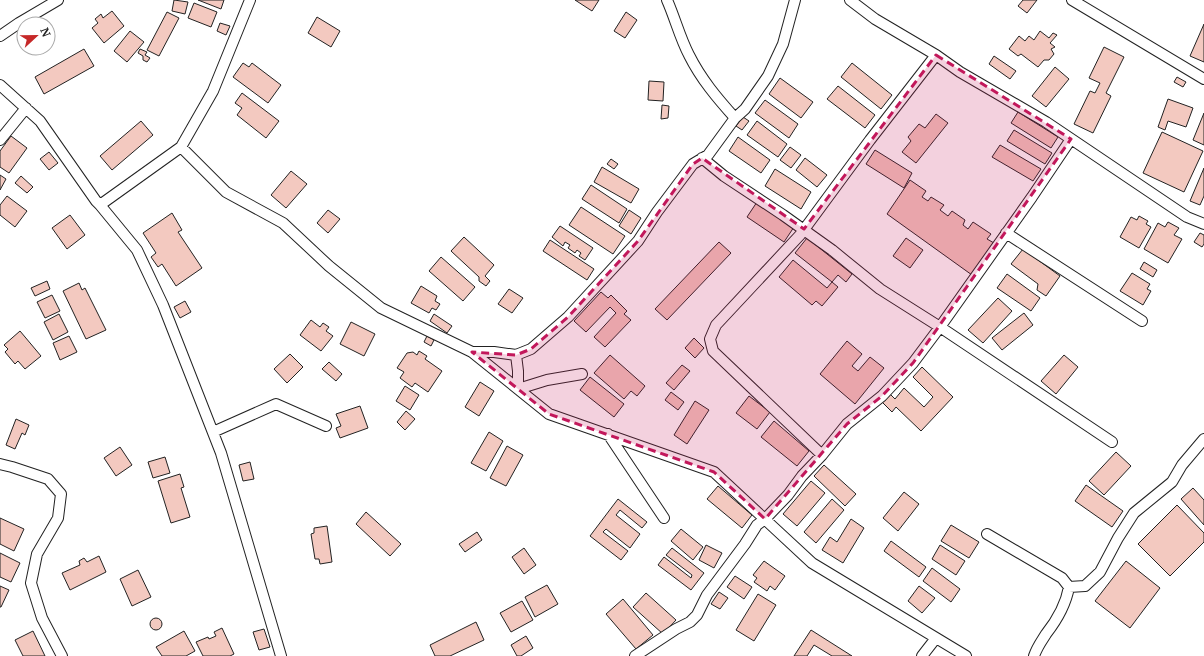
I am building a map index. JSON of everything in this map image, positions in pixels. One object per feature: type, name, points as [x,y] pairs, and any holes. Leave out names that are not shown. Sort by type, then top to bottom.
[{"type":"street","points":[[0,36],[58,0]]},
{"type":"street","points":[[100,205],[181,147],[213,91],[250,0]]},
{"type":"street","points":[[667,0],[688,54],[694,65],[712,92],[735,118]]},
{"type":"street","points":[[472,352],[494,352],[516,355],[531,349],[568,317],[638,241],[657,212],[689,169],[693,164],[708,154],[735,118],[745,109],[771,70],[783,44],[795,0]]},
{"type":"street","points":[[850,0],[875,19],[936,55],[960,72],[1046,122],[1187,217],[1204,224]]},
{"type":"street","points":[[1072,0],[1204,79]]},
{"type":"street","points":[[822,455],[713,351],[710,338],[716,325],[804,229],[870,140],[936,55]]},
{"type":"street","points":[[0,85],[40,122],[96,201],[138,250],[163,305],[221,453],[281,656]]},
{"type":"street","points":[[0,140],[26,108]]},
{"type":"street","points":[[635,656],[676,629],[690,622],[697,615],[707,595],[757,525],[765,519],[788,495],[802,476],[822,455],[847,424],[882,396],[913,363],[1032,197],[1071,139]]},
{"type":"street","points":[[181,147],[226,192],[283,223],[329,266],[381,308],[472,352],[549,414],[714,472],[812,563],[966,656]]},
{"type":"street","points":[[702,158],[724,176],[804,229],[856,268],[880,289],[940,327],[1112,442]]},
{"type":"street","points":[[1006,233],[1142,321]]},
{"type":"street","points":[[516,355],[518,389]]},
{"type":"street","points":[[518,389],[547,380],[582,374]]},
{"type":"street","points":[[213,432],[276,404],[326,426]]},
{"type":"street","points":[[608,434],[664,518]]},
{"type":"street","points":[[1070,587],[1085,586],[1100,572],[1118,538],[1134,513],[1172,482],[1182,465],[1204,439]]},
{"type":"street","points":[[0,464],[48,479],[61,494],[58,518],[37,554],[31,583],[42,618],[62,656]]},
{"type":"street","points":[[987,534],[1062,578],[1070,587]]},
{"type":"street","points":[[1034,656],[1040,642],[1046,635],[1066,600],[1070,587]]},
{"type":"street","points":[[922,656],[936,638]]},
{"type":"highlighted area","points":[[936,55],[1071,139],[913,363],[882,396],[847,424],[765,519],[714,472],[549,414],[472,352],[516,355],[531,349],[568,317],[638,241],[693,164],[702,158],[804,229]]},
{"type":"building","points":[[174,0],[188,2],[185,14],[172,11]]},
{"type":"building","points":[[198,0],[224,0],[221,9]]},
{"type":"building","points":[[575,0],[599,0],[592,11]]},
{"type":"building","points":[[1023,0],[1037,0],[1027,13],[1018,6]]},
{"type":"building","points":[[194,3],[217,12],[211,27],[188,18]]},
{"type":"building","points":[[112,11],[124,26],[104,43],[92,28],[98,23],[95,19],[101,14],[103,18]]},
{"type":"building","points":[[167,12],[179,18],[159,56],[147,50]]},
{"type":"building","points":[[626,12],[637,20],[625,38],[614,31]]},
{"type":"building","points":[[317,17],[340,31],[331,47],[308,33]]},
{"type":"building","points":[[220,23],[230,26],[226,35],[217,31]]},
{"type":"building","points":[[1204,24],[1204,62],[1190,56]]},
{"type":"building","points":[[130,31],[144,42],[127,62],[114,51]]},
{"type":"building","points":[[1040,31],[1049,38],[1053,33],[1057,35],[1050,43],[1055,47],[1051,49],[1054,54],[1049,60],[1044,60],[1038,67],[1021,54],[1018,56],[1009,49],[1019,36],[1025,41],[1029,36],[1034,40]]},
{"type":"building","points":[[1104,47],[1124,57],[1106,93],[1111,96],[1093,133],[1074,124],[1090,91],[1095,93],[1100,83],[1089,78]]},
{"type":"building","points":[[84,49],[94,66],[44,94],[35,77]]},
{"type":"building","points":[[140,49],[147,52],[145,55],[150,58],[147,62],[143,60],[143,56],[138,53]]},
{"type":"building","points":[[994,56],[1016,71],[1010,79],[989,64]]},
{"type":"building","points":[[243,63],[249,67],[252,63],[281,85],[268,103],[233,77]]},
{"type":"building","points":[[852,63],[892,95],[881,109],[841,77]]},
{"type":"building","points":[[1055,67],[1069,79],[1046,107],[1032,96]]},
{"type":"building","points":[[1177,77],[1186,82],[1183,87],[1174,82]]},
{"type":"building","points":[[780,78],[813,102],[801,118],[769,94]]},
{"type":"building","points":[[649,81],[664,82],[663,101],[648,100]]},
{"type":"building","points":[[838,86],[875,115],[865,128],[827,99]]},
{"type":"building","points":[[242,93],[279,121],[266,138],[237,115],[242,108],[235,103]]},
{"type":"building","points":[[1168,99],[1193,108],[1186,127],[1168,121],[1165,130],[1158,127]]},
{"type":"building","points":[[765,100],[798,124],[789,138],[755,113]]},
{"type":"building","points":[[662,105],[669,106],[668,118],[661,119]]},
{"type":"building","points":[[1018,112],[1058,137],[1051,148],[1011,123]]},
{"type":"building","points":[[1204,113],[1204,145],[1193,140]]},
{"type":"building","points":[[936,114],[948,123],[916,163],[902,152],[911,141],[908,137],[919,124],[925,128]]},
{"type":"building","points":[[743,117],[749,121],[742,130],[736,126]]},
{"type":"building","points":[[141,121],[153,135],[112,170],[100,156]]},
{"type":"building","points":[[757,121],[787,144],[778,157],[747,135]]},
{"type":"building","points":[[1014,130],[1052,153],[1045,164],[1007,141]]},
{"type":"building","points":[[1162,132],[1203,151],[1184,192],[1143,173]]},
{"type":"building","points":[[11,136],[27,148],[9,173],[0,167],[0,151]]},
{"type":"building","points":[[738,137],[770,160],[761,173],[729,151]]},
{"type":"building","points":[[1000,145],[1041,169],[1033,181],[992,157]]},
{"type":"building","points":[[790,147],[801,155],[791,168],[780,160]]},
{"type":"building","points":[[875,150],[912,173],[904,188],[866,164]]},
{"type":"building","points":[[49,152],[58,163],[49,170],[40,159]]},
{"type":"building","points":[[805,158],[827,175],[817,187],[796,170]]},
{"type":"building","points":[[611,159],[618,164],[614,169],[607,164]]},
{"type":"building","points":[[602,167],[639,189],[631,203],[594,182]]},
{"type":"building","points":[[1204,168],[1204,196],[1200,205],[1190,201]]},
{"type":"building","points":[[775,169],[811,192],[801,209],[765,186]]},
{"type":"building","points":[[291,171],[307,184],[286,208],[271,195]]},
{"type":"building","points":[[0,175],[6,179],[0,190]]},
{"type":"building","points":[[21,176],[33,187],[27,193],[15,183]]},
{"type":"building","points":[[910,180],[926,191],[922,197],[928,201],[931,197],[944,205],[940,210],[948,216],[952,211],[965,220],[963,225],[968,229],[973,222],[991,234],[987,239],[994,243],[972,275],[887,214]]},
{"type":"building","points":[[591,185],[627,209],[619,223],[582,199]]},
{"type":"building","points":[[7,196],[27,211],[15,227],[0,215],[0,205]]},
{"type":"building","points":[[757,202],[794,227],[784,242],[747,217]]},
{"type":"building","points":[[581,207],[625,236],[613,254],[569,225]]},
{"type":"building","points":[[328,210],[340,219],[328,233],[317,223]]},
{"type":"building","points":[[629,210],[641,218],[631,234],[619,226]]},
{"type":"building","points":[[172,213],[182,230],[178,232],[202,268],[176,286],[162,264],[158,267],[151,257],[156,253],[143,233]]},
{"type":"building","points":[[70,215],[85,235],[67,249],[52,228]]},
{"type":"building","points":[[1139,216],[1148,221],[1146,224],[1151,227],[1139,248],[1120,237],[1131,217],[1137,220]]},
{"type":"building","points":[[1168,222],[1179,228],[1174,235],[1182,239],[1168,263],[1144,249],[1158,223],[1165,227]]},
{"type":"building","points":[[560,226],[593,248],[585,260],[579,256],[581,253],[577,250],[575,253],[568,248],[570,245],[565,242],[563,246],[552,237]]},
{"type":"building","points":[[1200,233],[1204,235],[1204,244],[1202,247],[1194,242]]},
{"type":"building","points":[[464,237],[494,265],[485,276],[490,281],[486,286],[479,281],[479,277],[451,251]]},
{"type":"building","points":[[807,238],[852,274],[846,282],[838,275],[832,282],[795,253]]},
{"type":"building","points":[[906,238],[923,250],[910,268],[893,256]]},
{"type":"building","points":[[550,240],[594,269],[587,280],[543,251]]},
{"type":"building","points":[[719,242],[731,253],[667,320],[655,309]]},
{"type":"building","points":[[1023,249],[1060,276],[1046,296],[1037,290],[1038,284],[1011,264]]},
{"type":"building","points":[[441,257],[475,287],[463,301],[429,271]]},
{"type":"building","points":[[793,260],[827,288],[832,282],[838,287],[822,306],[816,301],[812,305],[779,277]]},
{"type":"building","points":[[1144,262],[1157,270],[1153,277],[1140,269]]},
{"type":"building","points":[[1132,273],[1150,284],[1147,289],[1151,291],[1143,305],[1120,291]]},
{"type":"building","points":[[1007,274],[1040,298],[1031,311],[997,288]]},
{"type":"building","points":[[47,281],[50,289],[35,296],[31,288]]},
{"type":"building","points":[[79,283],[82,290],[85,288],[106,330],[86,339],[63,291]]},
{"type":"building","points":[[421,286],[437,296],[435,301],[440,304],[436,310],[432,308],[429,313],[411,303]]},
{"type":"building","points":[[509,289],[523,298],[512,313],[498,304]]},
{"type":"building","points":[[601,292],[608,298],[611,295],[627,311],[624,314],[631,320],[605,347],[594,337],[616,313],[610,307],[586,332],[574,321]]},
{"type":"building","points":[[52,295],[60,311],[45,318],[37,302]]},
{"type":"building","points":[[998,298],[1012,311],[983,343],[968,330]]},
{"type":"building","points":[[185,301],[191,312],[180,318],[174,307]]},
{"type":"building","points":[[1024,313],[1033,325],[1002,350],[992,338]]},
{"type":"building","points":[[59,314],[68,332],[53,340],[44,322]]},
{"type":"building","points":[[434,314],[452,326],[447,333],[430,321]]},
{"type":"building","points":[[311,320],[320,327],[323,323],[329,327],[326,331],[333,336],[321,351],[300,335]]},
{"type":"building","points":[[351,322],[375,334],[364,356],[340,344]]},
{"type":"building","points":[[20,331],[41,356],[25,369],[18,361],[15,364],[5,352],[8,349],[4,345]]},
{"type":"building","points":[[69,336],[77,352],[60,360],[53,343]]},
{"type":"building","points":[[427,336],[434,340],[431,346],[424,342]]},
{"type":"building","points":[[694,338],[704,348],[695,358],[685,348]]},
{"type":"building","points":[[847,341],[862,354],[852,366],[858,371],[870,357],[884,368],[855,404],[820,374]]},
{"type":"building","points":[[419,351],[427,356],[425,359],[442,371],[428,392],[415,383],[412,387],[400,378],[404,372],[397,368],[407,353],[413,352],[417,355]]},
{"type":"building","points":[[290,354],[303,367],[287,383],[274,369]]},
{"type":"building","points":[[610,355],[645,386],[637,396],[631,391],[624,399],[594,373]]},
{"type":"building","points":[[1064,355],[1078,367],[1056,394],[1041,381]]},
{"type":"building","points":[[329,362],[342,374],[336,381],[322,369]]},
{"type":"building","points":[[682,365],[690,371],[674,390],[666,383]]},
{"type":"building","points":[[922,367],[953,397],[921,431],[896,407],[892,412],[882,402],[890,394],[895,399],[904,388],[924,407],[933,397],[913,377]]},
{"type":"building","points":[[590,377],[624,404],[614,417],[580,390]]},
{"type":"building","points":[[480,382],[494,391],[479,416],[465,407]]},
{"type":"building","points":[[405,386],[419,395],[410,410],[396,401]]},
{"type":"building","points":[[671,392],[684,402],[678,410],[665,400]]},
{"type":"building","points":[[749,396],[770,412],[757,429],[736,413]]},
{"type":"building","points":[[695,401],[709,410],[687,444],[674,435]]},
{"type":"building","points":[[360,406],[368,428],[340,438],[336,428],[341,426],[336,414]]},
{"type":"building","points":[[406,411],[415,419],[405,430],[397,422]]},
{"type":"building","points":[[16,419],[29,425],[25,435],[22,433],[15,449],[6,445]]},
{"type":"building","points":[[774,421],[809,451],[797,466],[761,437]]},
{"type":"building","points":[[489,432],[503,441],[486,471],[471,463]]},
{"type":"building","points":[[507,446],[523,455],[506,486],[490,478]]},
{"type":"building","points":[[120,447],[132,465],[116,476],[104,458]]},
{"type":"building","points":[[1116,452],[1131,466],[1104,495],[1089,481]]},
{"type":"building","points":[[165,457],[170,473],[153,478],[148,462]]},
{"type":"building","points":[[250,462],[254,479],[243,481],[239,465]]},
{"type":"building","points":[[824,465],[856,494],[845,506],[814,476]]},
{"type":"building","points":[[180,474],[184,487],[181,488],[190,517],[171,523],[158,481]]},
{"type":"building","points":[[811,481],[825,493],[797,526],[783,514]]},
{"type":"building","points":[[1086,485],[1123,511],[1112,527],[1075,501]]},
{"type":"building","points":[[718,486],[752,515],[742,528],[707,499]]},
{"type":"building","points":[[1193,488],[1204,500],[1204,525],[1181,499]]},
{"type":"building","points":[[904,492],[919,504],[898,531],[883,518]]},
{"type":"building","points":[[618,499],[647,522],[642,528],[620,510],[616,515],[640,534],[630,548],[606,529],[603,532],[628,551],[621,560],[590,536]]},
{"type":"building","points":[[832,499],[844,510],[816,543],[804,532]]},
{"type":"building","points":[[1177,505],[1204,533],[1204,542],[1170,576],[1138,544]]},
{"type":"building","points":[[366,512],[401,544],[390,556],[356,524]]},
{"type":"building","points":[[0,518],[24,529],[14,551],[0,544]]},
{"type":"building","points":[[851,519],[864,528],[843,563],[822,550],[830,537],[837,542]]},
{"type":"building","points":[[951,525],[979,542],[969,558],[941,541]]},
{"type":"building","points":[[327,526],[332,562],[320,564],[319,559],[315,559],[311,534],[314,533],[314,528]]},
{"type":"building","points":[[681,529],[703,547],[693,560],[671,541]]},
{"type":"building","points":[[477,532],[482,540],[465,552],[459,544]]},
{"type":"building","points":[[891,541],[926,567],[919,577],[884,551]]},
{"type":"building","points":[[706,545],[722,553],[714,568],[699,560]]},
{"type":"building","points":[[940,545],[965,561],[956,575],[932,559]]},
{"type":"building","points":[[524,548],[536,565],[524,574],[512,557]]},
{"type":"building","points":[[672,548],[704,573],[691,590],[658,565],[664,557],[691,578],[692,575],[666,555]]},
{"type":"building","points":[[0,553],[20,563],[11,582],[0,577]]},
{"type":"building","points":[[99,556],[106,572],[70,590],[62,573],[80,565],[79,561],[84,558],[87,562]]},
{"type":"building","points":[[764,561],[785,576],[775,590],[770,586],[767,591],[754,582],[757,578],[753,575]]},
{"type":"building","points":[[1126,561],[1160,588],[1130,628],[1095,601]]},
{"type":"building","points":[[932,568],[960,589],[951,602],[923,581]]},
{"type":"building","points":[[138,570],[151,597],[132,606],[120,579]]},
{"type":"building","points":[[735,576],[752,587],[744,599],[727,587]]},
{"type":"building","points":[[547,585],[558,604],[535,617],[525,597]]},
{"type":"building","points":[[0,586],[9,590],[1,607],[0,607]]},
{"type":"building","points":[[919,586],[935,598],[922,613],[908,601]]},
{"type":"building","points":[[719,592],[728,598],[720,609],[711,604]]},
{"type":"building","points":[[646,593],[676,620],[663,634],[633,607]]},
{"type":"building","points":[[758,594],[776,605],[754,641],[736,630]]},
{"type":"building","points":[[623,599],[653,635],[636,649],[606,614]]},
{"type":"building","points":[[522,601],[533,620],[511,632],[500,613]]},
{"type":"building","points":[[154,618],[158,618],[162,624],[158,630],[154,630],[150,626],[150,622]]},
{"type":"building","points":[[476,622],[484,640],[450,656],[435,656],[430,645]]},
{"type":"building","points":[[222,628],[234,654],[230,656],[203,656],[196,642],[208,637],[209,639],[216,636],[214,632]]},
{"type":"building","points":[[264,629],[270,647],[259,650],[253,632]]},
{"type":"building","points":[[811,630],[852,656],[832,656],[814,645],[807,656],[794,656]]},
{"type":"building","points":[[33,631],[45,656],[23,656],[15,640]]},
{"type":"building","points":[[184,631],[195,651],[186,656],[162,656],[156,647]]},
{"type":"building","points":[[526,636],[533,648],[521,656],[517,656],[511,645]]}]
